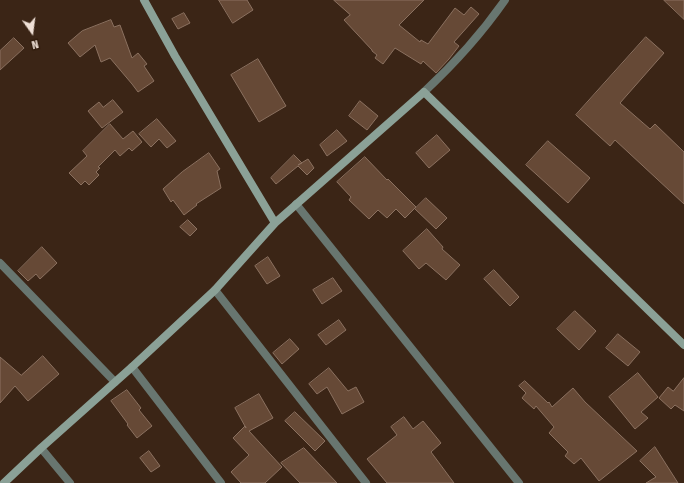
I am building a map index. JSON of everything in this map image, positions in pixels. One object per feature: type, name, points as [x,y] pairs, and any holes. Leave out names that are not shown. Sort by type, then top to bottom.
[{"type":"street","points":[[144,0],[175,56],[275,223]]},
{"type":"street","points":[[4,483],[215,290],[275,223],[450,68],[497,12],[505,0]]},
{"type":"street","points":[[424,92],[684,345]]},
{"type":"street","points":[[296,204],[519,483]]},
{"type":"street","points":[[0,263],[115,382]]},
{"type":"street","points":[[215,290],[366,483]]},
{"type":"street","points":[[132,367],[221,483]]},
{"type":"street","points":[[41,448],[70,483]]},
{"type":"building","points":[[219,0],[247,0],[253,10],[233,23]]},
{"type":"building","points":[[334,0],[424,0],[399,25],[420,42],[421,40],[428,44],[455,8],[464,15],[471,7],[479,14],[454,42],[459,46],[436,73],[423,61],[421,64],[395,48],[383,64],[375,58],[377,55],[344,20],[350,15]]},
{"type":"building","points":[[664,0],[684,0],[684,19]]},
{"type":"building","points":[[184,13],[190,23],[178,29],[172,19]]},
{"type":"building","points":[[111,20],[114,27],[120,25],[132,58],[138,53],[147,64],[144,66],[154,81],[138,92],[110,58],[101,62],[95,45],[80,57],[68,43],[82,31]]},
{"type":"building","points":[[646,37],[664,53],[620,103],[650,129],[655,124],[684,152],[684,204],[615,140],[610,146],[576,115]]},
{"type":"building","points":[[14,38],[24,48],[0,70],[0,51]]},
{"type":"building","points":[[258,59],[286,106],[259,122],[231,75]]},
{"type":"building","points":[[113,100],[123,112],[102,128],[88,111],[99,102],[103,107]]},
{"type":"building","points":[[360,101],[378,116],[367,130],[349,116]]},
{"type":"building","points":[[157,119],[176,141],[167,148],[159,139],[151,147],[139,134]]},
{"type":"building","points":[[110,124],[123,139],[133,131],[142,142],[132,151],[129,148],[120,156],[115,150],[98,167],[100,168],[96,172],[99,175],[89,185],[85,181],[81,185],[69,173],[87,156],[83,151]]},
{"type":"building","points":[[337,130],[347,141],[327,156],[320,145]]},
{"type":"building","points":[[437,135],[450,150],[429,168],[416,153]]},
{"type":"building","points":[[548,141],[590,178],[568,203],[526,165]]},
{"type":"building","points":[[209,153],[220,169],[217,171],[221,188],[196,204],[197,205],[184,215],[173,200],[171,202],[163,189],[182,172]]},
{"type":"building","points":[[294,155],[302,163],[308,159],[314,168],[307,175],[298,166],[276,184],[271,178]]},
{"type":"building","points":[[365,157],[416,207],[405,218],[396,209],[387,218],[378,210],[369,219],[349,200],[351,197],[337,182]]},
{"type":"building","points":[[426,198],[447,218],[436,229],[415,209]]},
{"type":"building","points":[[188,220],[197,229],[190,236],[180,227]]},
{"type":"building","points":[[427,229],[443,247],[442,249],[460,265],[446,280],[426,263],[419,269],[403,251]]},
{"type":"building","points":[[42,247],[57,263],[40,279],[36,274],[28,281],[18,271]]},
{"type":"building","points":[[268,257],[280,276],[267,284],[255,266]]},
{"type":"building","points":[[494,270],[519,297],[510,306],[484,279]]},
{"type":"building","points":[[333,278],[342,291],[322,304],[313,290]]},
{"type":"building","points":[[575,311],[596,331],[579,350],[557,329]]},
{"type":"building","points":[[339,320],[346,330],[326,345],[318,335]]},
{"type":"building","points":[[618,334],[640,352],[628,366],[606,348]]},
{"type":"building","points":[[290,339],[299,349],[282,364],[273,353]]},
{"type":"building","points":[[43,356],[59,374],[28,401],[15,386],[0,403],[0,357],[21,375]]},
{"type":"building","points":[[329,368],[348,391],[356,387],[364,402],[342,414],[327,387],[317,394],[309,384]]},
{"type":"building","points":[[638,373],[658,397],[641,412],[648,418],[635,429],[609,397]]},
{"type":"building","points":[[684,378],[684,411],[675,405],[671,409],[659,398],[668,387],[673,391]]},
{"type":"building","points":[[525,381],[548,403],[549,402],[552,407],[573,388],[585,402],[637,451],[599,481],[581,458],[574,464],[565,456],[568,452],[549,433],[554,427],[536,406],[534,409],[522,398],[526,393],[519,386]]},
{"type":"building","points":[[127,390],[141,408],[139,410],[152,426],[137,438],[111,401]]},
{"type":"building","points":[[259,394],[273,418],[249,431],[282,467],[265,483],[241,483],[231,472],[249,455],[233,438],[245,426],[235,408]]},
{"type":"building","points":[[295,412],[325,441],[315,451],[285,421]]},
{"type":"building","points":[[404,417],[413,429],[423,421],[441,443],[431,452],[454,483],[387,483],[367,459],[397,435],[391,427]]},
{"type":"building","points":[[655,447],[678,483],[646,483],[656,477],[640,461]]},
{"type":"building","points":[[304,448],[337,483],[300,483],[281,463]]},
{"type":"building","points":[[149,451],[160,466],[151,472],[140,458]]}]
